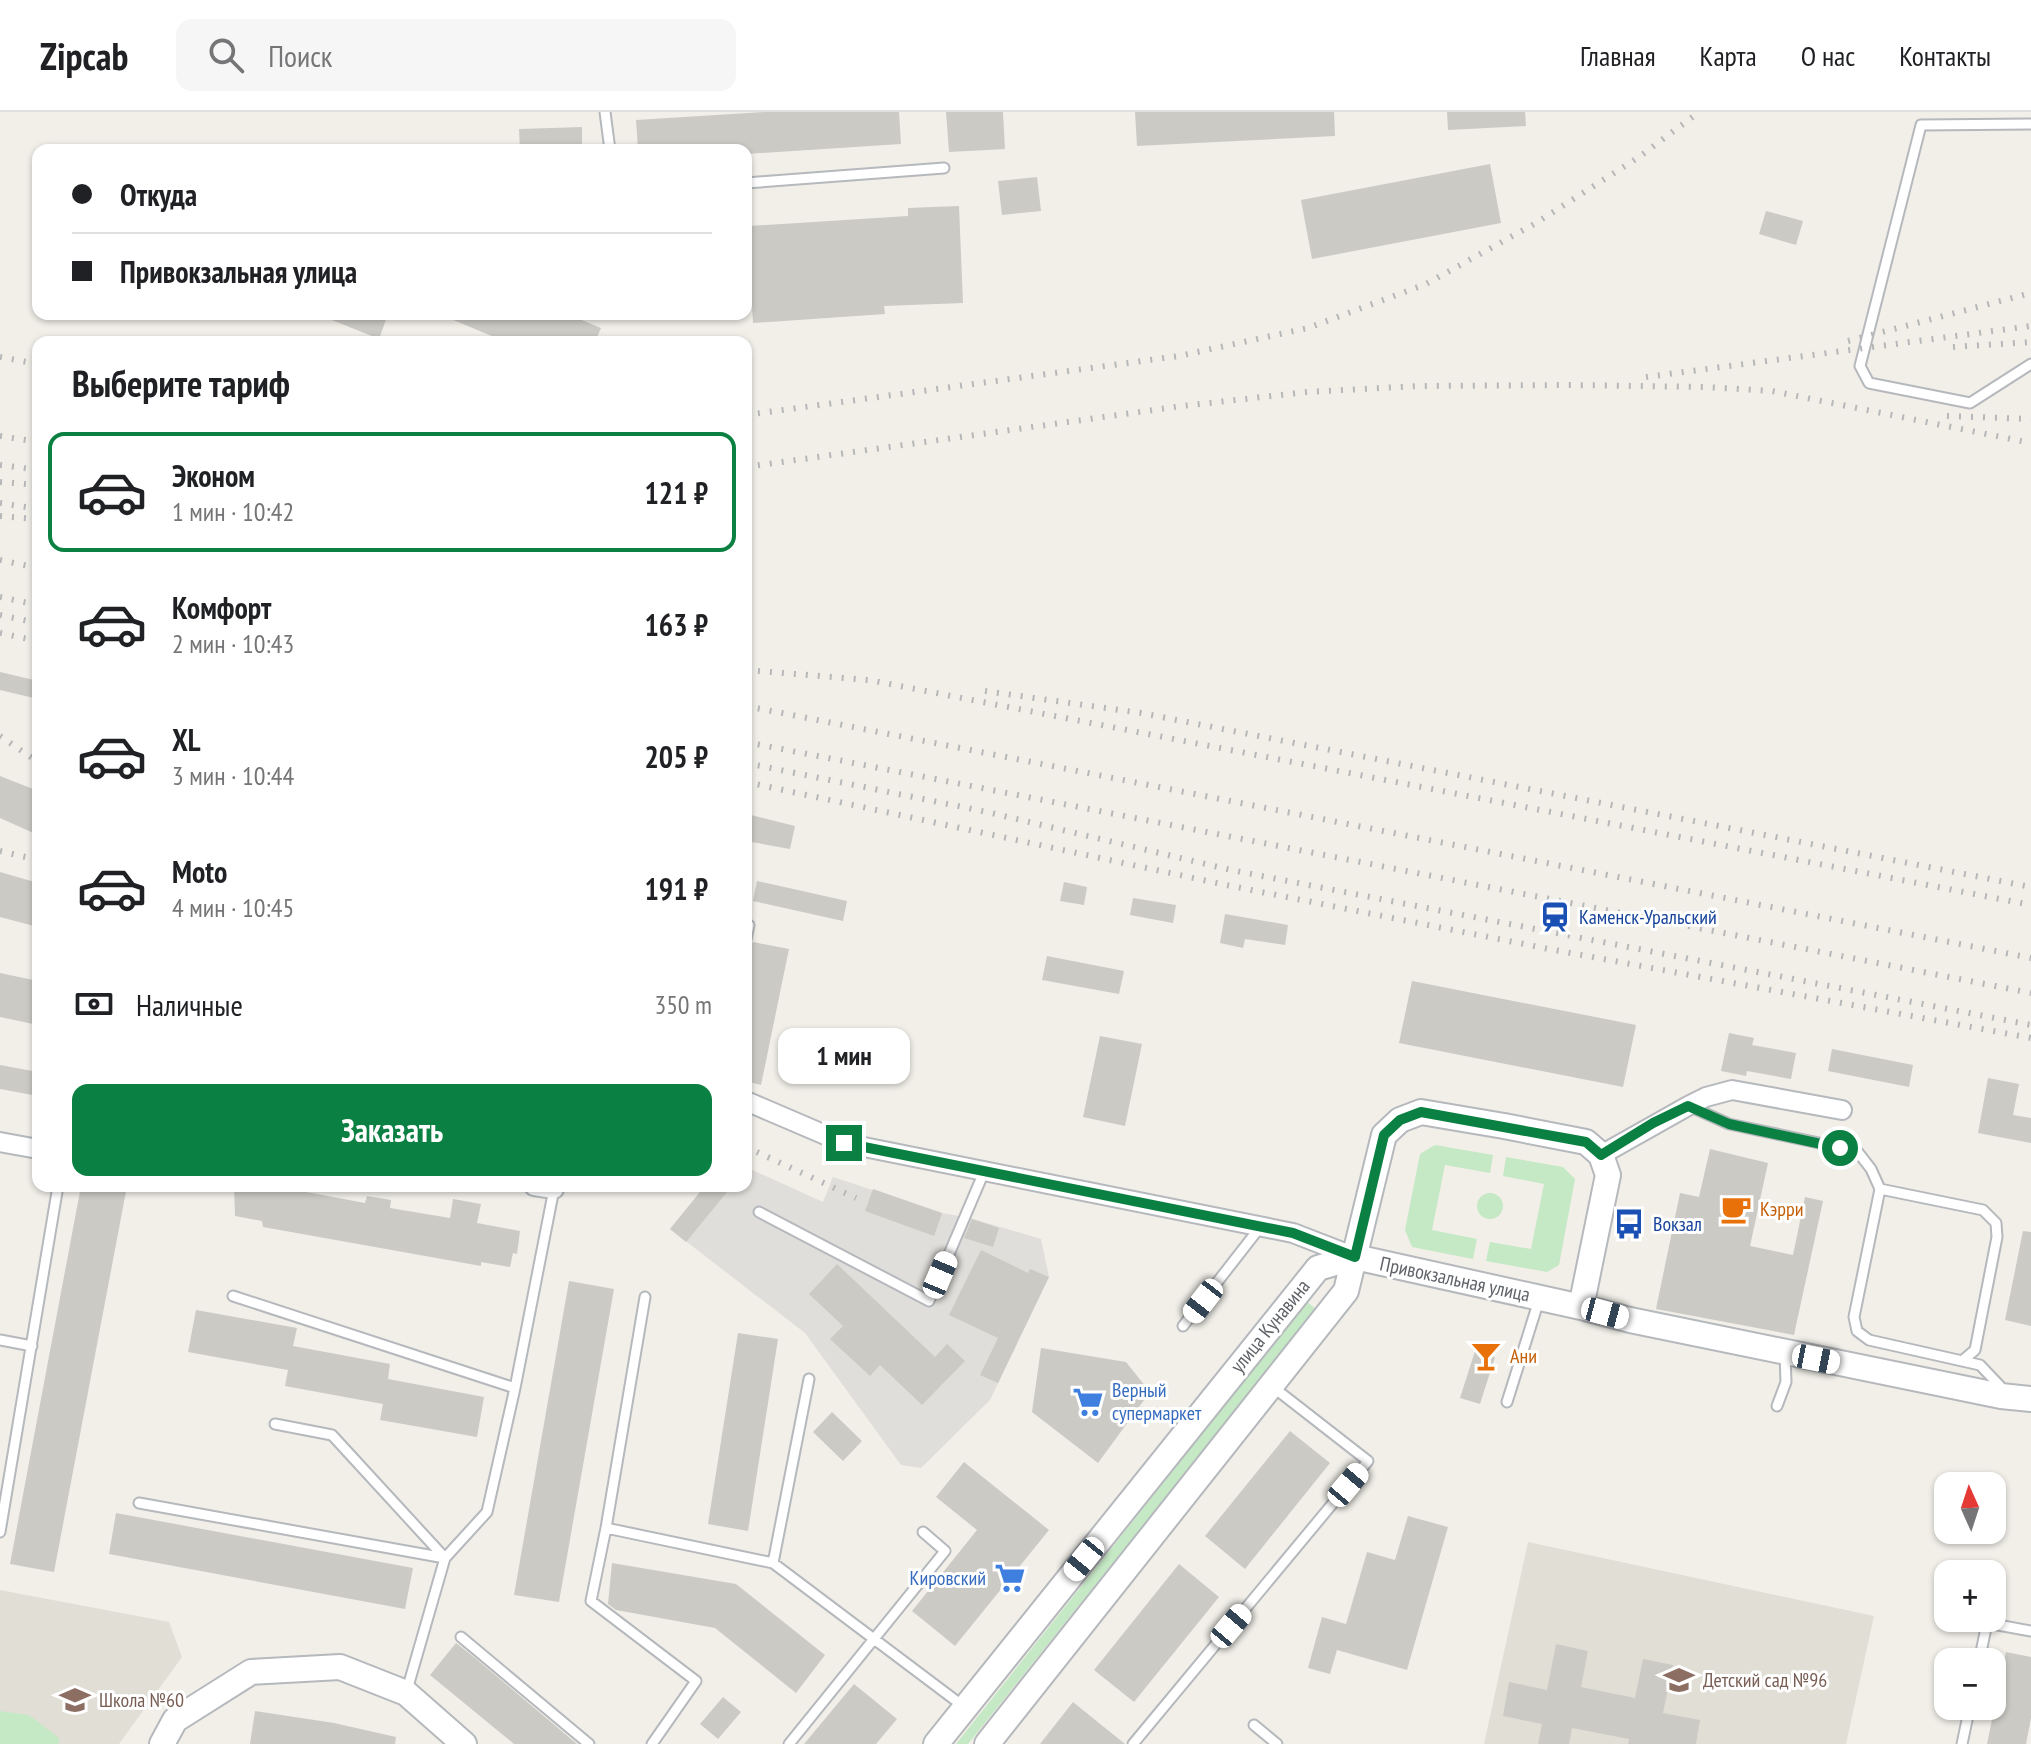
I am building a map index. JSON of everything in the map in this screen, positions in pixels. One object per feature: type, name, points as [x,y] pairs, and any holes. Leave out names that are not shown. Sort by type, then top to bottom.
[{"type":"street","points":[[1601,1155],[1653,1123],[1706,1097],[1732,1090],[1842,1110]]},
{"type":"street","name":"Привокзальная улица","points":[[752,1104],[844,1143],[1293,1233],[1355,1257],[1630,1320],[2001,1396],[2031,1399]]},
{"type":"street","points":[[1355,1257],[1384,1135],[1400,1120],[1421,1112],[1586,1142],[1601,1155],[1608,1175],[1581,1307]]},
{"type":"street","points":[[0,1142],[32,1148]]},
{"type":"street","name":"улица Кунавина","points":[[987,1744],[1346,1291],[1355,1257]]},
{"type":"street","name":"улица Кунавина","points":[[936,1744],[1318,1268],[1355,1257]]},
{"type":"street","points":[[162,1744],[175,1720],[251,1672],[340,1667],[406,1693],[464,1744]]},
{"type":"lane","points":[[605,112],[609,144]]},
{"type":"lane","points":[[2031,124],[1921,125],[1860,366],[1869,383],[1970,403],[2031,364]]},
{"type":"lane","points":[[752,183],[944,168]]},
{"type":"lane","points":[[1688,1106],[1729,1124],[1857,1151],[1871,1169],[1880,1189],[1854,1317],[1857,1331],[1869,1340],[1980,1365],[2000,1386],[2001,1396]]},
{"type":"lane","points":[[759,1212],[929,1301],[984,1172]]},
{"type":"lane","points":[[1880,1189],[1983,1210],[1996,1223],[1997,1237],[1975,1350],[1962,1361]]},
{"type":"lane","points":[[0,1532],[4,1484],[32,1346],[57,1192]]},
{"type":"lane","points":[[406,1693],[445,1558],[487,1512],[553,1192]]},
{"type":"lane","points":[[1183,1326],[1261,1226]]},
{"type":"lane","points":[[233,1296],[515,1388]]},
{"type":"lane","points":[[645,1297],[591,1601],[696,1681],[652,1744]]},
{"type":"lane","points":[[1507,1402],[1540,1297]]},
{"type":"lane","points":[[0,1340],[32,1346]]},
{"type":"lane","points":[[1777,1406],[1786,1382],[1785,1353]]},
{"type":"lane","points":[[773,1563],[809,1379]]},
{"type":"lane","points":[[1133,1744],[1368,1461],[1272,1387]]},
{"type":"lane","points":[[275,1424],[332,1435],[445,1558]]},
{"type":"lane","points":[[139,1503],[445,1558]]},
{"type":"lane","points":[[606,1528],[773,1563],[965,1707]]},
{"type":"lane","points":[[789,1744],[945,1551],[923,1532]]},
{"type":"lane","points":[[1982,1648],[1987,1623],[2031,1631]]},
{"type":"lane","points":[[461,1637],[589,1744]]},
{"type":"lane","points":[[1962,1744],[1967,1720]]},
{"type":"lane","points":[[1254,1725],[1277,1744]]},
{"type":"shaded area","points":[[752,1170],[823,1202],[833,1177],[942,1213],[1041,1239],[1049,1277],[990,1400],[921,1468],[901,1465],[805,1333],[670,1229],[700,1192],[752,1192]]},
{"type":"shaded area","name":"Детский сад №96","points":[[1528,1542],[1874,1616],[1846,1744],[1484,1744]]},
{"type":"shaded area","name":"Школа №60","points":[[0,1590],[169,1622],[182,1657],[119,1744],[0,1744]]},
{"type":"green space","points":[[1435,1145],[1493,1155],[1490,1173],[1445,1165],[1432,1230],[1477,1239],[1473,1259],[1412,1247],[1405,1230],[1420,1154]]},
{"type":"green space","points":[[1506,1157],[1563,1167],[1575,1179],[1559,1265],[1547,1272],[1486,1261],[1490,1242],[1531,1249],[1544,1184],[1503,1176]]},
{"type":"green space","points":[[1490,1193],[1499,1197],[1503,1206],[1499,1215],[1490,1219],[1481,1215],[1477,1206],[1481,1197]]},
{"type":"green space","points":[[1307,1302],[1316,1309],[968,1744],[956,1744]]},
{"type":"green space","points":[[0,1711],[29,1715],[59,1738],[59,1744],[0,1744]]},
{"type":"building","points":[[764,112],[899,112],[901,144],[752,154],[752,144],[638,144],[636,120]]},
{"type":"building","points":[[946,112],[1003,112],[1005,149],[949,152]]},
{"type":"building","points":[[1135,112],[1334,112],[1335,136],[1137,146]]},
{"type":"building","points":[[1447,112],[1525,112],[1526,126],[1448,130]]},
{"type":"building","points":[[582,127],[582,144],[520,144],[519,129]]},
{"type":"building","points":[[1490,164],[1501,223],[1312,259],[1301,200]]},
{"type":"building","points":[[1037,177],[1041,211],[1002,215],[998,181]]},
{"type":"building","points":[[959,206],[963,303],[884,306],[885,314],[753,323],[752,226],[908,216],[908,208]]},
{"type":"building","points":[[1766,211],[1803,221],[1796,245],[1759,234]]},
{"type":"building","points":[[332,320],[386,320],[380,336],[372,336]]},
{"type":"building","points":[[453,320],[582,320],[601,328],[598,336],[492,336]]},
{"type":"building","points":[[0,672],[32,680],[32,698],[0,690]]},
{"type":"building","points":[[0,776],[32,789],[32,832],[0,818]]},
{"type":"building","points":[[752,815],[795,826],[790,849],[752,842]]},
{"type":"building","points":[[0,872],[32,881],[32,925],[0,917]]},
{"type":"building","points":[[757,881],[847,901],[843,921],[753,901]]},
{"type":"building","points":[[1064,882],[1087,887],[1084,905],[1060,901]]},
{"type":"building","points":[[1133,898],[1176,905],[1173,923],[1130,915]]},
{"type":"building","points":[[1225,914],[1288,925],[1285,945],[1245,939],[1243,948],[1220,943]]},
{"type":"building","points":[[752,943],[789,949],[761,1085],[752,1083]]},
{"type":"building","points":[[1047,956],[1124,971],[1119,994],[1042,980]]},
{"type":"building","points":[[0,973],[32,980],[32,1024],[0,1017]]},
{"type":"building","points":[[1412,981],[1636,1025],[1623,1087],[1399,1043]]},
{"type":"building","points":[[1729,1033],[1754,1038],[1752,1045],[1796,1053],[1791,1079],[1747,1071],[1746,1076],[1721,1071]]},
{"type":"building","points":[[1100,1036],[1142,1044],[1125,1126],[1083,1117]]},
{"type":"building","points":[[1832,1049],[1913,1065],[1909,1087],[1828,1071]]},
{"type":"building","points":[[0,1065],[32,1071],[32,1095],[0,1089]]},
{"type":"building","points":[[1988,1078],[2019,1084],[2013,1115],[2031,1118],[2031,1143],[1978,1133]]},
{"type":"building","points":[[1710,1149],[1768,1163],[1750,1246],[1793,1255],[1805,1197],[1823,1201],[1794,1335],[1656,1309],[1680,1193],[1699,1197]]},
{"type":"building","points":[[873,1189],[942,1213],[934,1236],[865,1211]]},
{"type":"building","points":[[80,1192],[126,1192],[54,1572],[10,1564]]},
{"type":"building","points":[[234,1192],[306,1192],[365,1203],[367,1196],[391,1200],[390,1208],[450,1218],[453,1199],[481,1204],[477,1223],[520,1231],[517,1254],[513,1253],[510,1267],[481,1262],[481,1266],[263,1227],[262,1221],[235,1216]]},
{"type":"building","points":[[700,1192],[727,1192],[686,1242],[670,1229]]},
{"type":"building","points":[[972,1219],[999,1228],[993,1247],[964,1238]]},
{"type":"building","points":[[2023,1231],[2031,1232],[2031,1326],[2005,1320]]},
{"type":"building","points":[[981,1250],[1028,1273],[1030,1269],[1049,1277],[998,1383],[980,1375],[998,1338],[949,1315]]},
{"type":"building","points":[[837,1264],[935,1357],[947,1344],[965,1361],[922,1405],[880,1365],[870,1376],[830,1339],[843,1326],[809,1294]]},
{"type":"building","points":[[569,1281],[614,1289],[559,1602],[514,1595]]},
{"type":"building","points":[[196,1310],[297,1328],[293,1346],[390,1364],[388,1379],[484,1397],[477,1437],[380,1420],[383,1404],[285,1386],[288,1370],[188,1352]]},
{"type":"building","points":[[738,1333],[778,1339],[748,1531],[708,1524]]},
{"type":"building","name":"Верный супермаркет","points":[[1041,1348],[1126,1362],[1150,1392],[1098,1463],[1032,1412]]},
{"type":"building","points":[[1475,1351],[1495,1357],[1480,1404],[1460,1398]]},
{"type":"building","points":[[832,1412],[862,1441],[843,1461],[813,1432]]},
{"type":"building","points":[[1290,1431],[1330,1463],[1245,1569],[1205,1536]]},
{"type":"building","points":[[964,1462],[1049,1530],[955,1646],[912,1611],[977,1530],[936,1497]]},
{"type":"building","points":[[116,1513],[413,1568],[405,1609],[109,1554]]},
{"type":"building","points":[[1408,1516],[1448,1527],[1407,1670],[1337,1650],[1330,1674],[1308,1668],[1322,1617],[1346,1624],[1367,1552],[1395,1560]]},
{"type":"building","points":[[612,1563],[736,1584],[825,1655],[796,1693],[715,1628],[616,1610],[608,1604]]},
{"type":"building","points":[[1179,1564],[1219,1597],[1134,1702],[1094,1670]]},
{"type":"building","points":[[456,1643],[577,1744],[514,1744],[430,1675]]},
{"type":"building","points":[[1556,1644],[1588,1651],[1581,1687],[1635,1698],[1643,1659],[1673,1665],[1663,1713],[1700,1720],[1696,1744],[1628,1744],[1629,1739],[1572,1728],[1569,1744],[1538,1744],[1542,1724],[1503,1716],[1509,1682],[1547,1690]]},
{"type":"building","points":[[2006,1652],[2031,1657],[2031,1718],[2026,1744],[1987,1744],[1992,1720],[2006,1720]]},
{"type":"building","points":[[854,1684],[897,1719],[876,1744],[804,1744]]},
{"type":"building","points":[[723,1697],[741,1712],[718,1739],[700,1724]]},
{"type":"building","points":[[1073,1702],[1125,1744],[1040,1744]]},
{"type":"building","points":[[255,1711],[334,1723],[396,1737],[395,1744],[250,1744]]},
{"type":"railway","points":[[752,414],[1179,356],[1308,328],[1426,284],[1536,223],[1639,157],[1699,112]]},
{"type":"railway","points":[[1848,341],[2031,293]]},
{"type":"railway","points":[[1646,377],[2031,326]]},
{"type":"railway","points":[[1953,347],[2031,342]]},
{"type":"railway","points":[[0,357],[32,363]]},
{"type":"railway","points":[[752,466],[1182,406],[1307,392],[1418,386],[1570,385],[1772,391],[2031,443]]},
{"type":"railway","points":[[1947,416],[2031,419]]},
{"type":"railway","points":[[0,436],[32,441]]},
{"type":"railway","points":[[0,465],[32,469]]},
{"type":"railway","points":[[0,482],[32,485]]},
{"type":"railway","points":[[0,503],[32,508]]},
{"type":"railway","points":[[0,516],[32,519]]},
{"type":"railway","points":[[0,560],[32,567]]},
{"type":"railway","points":[[0,597],[32,604]]},
{"type":"railway","points":[[0,615],[32,622]]},
{"type":"railway","points":[[0,633],[32,640]]},
{"type":"railway","points":[[752,670],[869,680],[2031,905]]},
{"type":"railway","points":[[985,691],[1141,713],[2031,887]]},
{"type":"railway","points":[[752,707],[2031,958]]},
{"type":"railway","points":[[0,736],[32,758]]},
{"type":"railway","points":[[752,743],[2031,993]]},
{"type":"railway","points":[[752,764],[987,812],[1231,870],[2031,1025]]},
{"type":"railway","points":[[752,783],[1226,885],[1549,949],[2031,1038]]},
{"type":"railway","points":[[0,851],[32,859]]},
{"type":"railway","points":[[752,1150],[856,1198]]},
{"type":"place","name":"Каменск-Уральский","points":[[1555,917]]},
{"type":"place","name":"Кэрри","points":[[1736,1209]]},
{"type":"place","name":"Вокзал","points":[[1629,1224]]},
{"type":"place","name":"Ани","points":[[1486,1356]]},
{"type":"place","name":"Верный супермаркет","points":[[1088,1402]]},
{"type":"place","name":"Кировский","points":[[1010,1578]]},
{"type":"place","name":"Детский сад №96","points":[[1679,1680]]},
{"type":"place","name":"Школа №60","points":[[75,1700]]},
{"type":"route","points":[[844,1143],[1293,1233],[1355,1257],[1384,1135],[1400,1120],[1421,1112],[1586,1142],[1601,1155],[1688,1106],[1729,1124],[1840,1148]]}]
